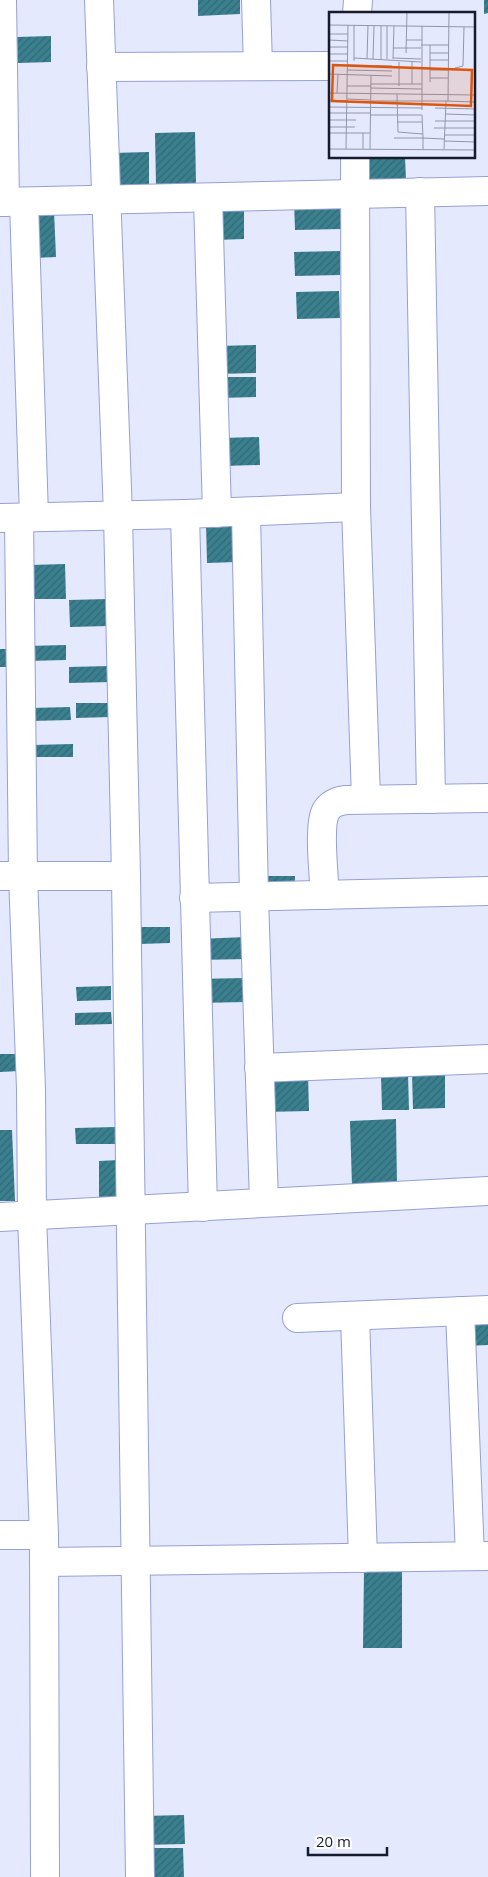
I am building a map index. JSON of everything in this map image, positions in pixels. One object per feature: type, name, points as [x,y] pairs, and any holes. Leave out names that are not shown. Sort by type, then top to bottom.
[{"type":"street","points":[[2,0],[10,202],[18,518],[12,876],[31,1089],[32,1216],[44,1535],[45,1877]]},
{"type":"street","points":[[99,0],[118,515],[126,876],[140,1877]]},
{"type":"street","points":[[256,0],[258,66]]},
{"type":"street","points":[[101,67],[329,66]]},
{"type":"street","points":[[355,159],[356,507],[366,800]]},
{"type":"street","points":[[10,202],[488,191]]},
{"type":"street","points":[[420,192],[431,799]]},
{"type":"street","points":[[208,198],[217,513]]},
{"type":"street","points":[[18,518],[356,507]]},
{"type":"street","points":[[246,512],[254,897],[264,1202]]},
{"type":"street","points":[[185,514],[203,1207]]},
{"type":"street","points":[[325,895],[322,825],[326,811],[335,802],[346,800],[488,798]]},
{"type":"street","points":[[12,876],[126,876]]},
{"type":"street","points":[[194,898],[488,891]]},
{"type":"street","points":[[259,1068],[488,1059]]},
{"type":"street","points":[[0,1217],[488,1191]]},
{"type":"street","points":[[296,1318],[488,1310]]},
{"type":"street","points":[[44,1562],[479,1556],[460,1311]]},
{"type":"street","points":[[355,1316],[363,1558]]},
{"type":"street","points":[[0,1535],[44,1535]]},
{"type":"building","points":[[198,0],[240,0],[240,14],[198,16]]},
{"type":"building","points":[[484,0],[488,0],[488,13],[484,14]]},
{"type":"building","points":[[51,36],[51,62],[18,63],[17,37]]},
{"type":"building","points":[[195,132],[196,184],[156,185],[155,133]]},
{"type":"building","points":[[149,152],[149,192],[112,193],[112,153]]},
{"type":"building","points":[[359,159],[405,159],[406,179],[360,180]]},
{"type":"building","points":[[340,200],[341,229],[295,230],[294,201]]},
{"type":"building","points":[[215,204],[244,204],[244,239],[215,240]]},
{"type":"building","points":[[31,211],[54,211],[56,257],[33,258]]},
{"type":"building","points":[[340,251],[340,275],[295,276],[294,252]]},
{"type":"building","points":[[339,291],[340,318],[297,319],[296,292]]},
{"type":"building","points":[[256,345],[256,373],[217,374],[217,346]]},
{"type":"building","points":[[218,377],[256,377],[256,397],[219,398]]},
{"type":"building","points":[[259,437],[260,465],[222,466],[222,438]]},
{"type":"building","points":[[206,524],[236,524],[236,562],[207,563]]},
{"type":"building","points":[[65,564],[66,599],[31,599],[30,565]]},
{"type":"building","points":[[108,599],[108,626],[70,627],[69,600]]},
{"type":"building","points":[[66,645],[66,660],[27,661],[27,646]]},
{"type":"building","points":[[0,649],[7,649],[7,667],[0,667]]},
{"type":"building","points":[[110,666],[111,682],[69,683],[69,667]]},
{"type":"building","points":[[76,703],[110,703],[110,717],[76,718]]},
{"type":"building","points":[[70,707],[71,720],[31,721],[30,708]]},
{"type":"building","points":[[73,744],[73,757],[32,757],[32,745]]},
{"type":"building","points":[[260,876],[295,876],[295,895],[260,896]]},
{"type":"building","points":[[139,927],[170,927],[170,943],[139,944]]},
{"type":"building","points":[[246,937],[247,959],[198,960],[198,939]]},
{"type":"building","points":[[244,978],[245,1002],[198,1003],[197,979]]},
{"type":"building","points":[[111,986],[111,1000],[77,1001],[76,987]]},
{"type":"building","points":[[111,1012],[112,1024],[75,1025],[75,1013]]},
{"type":"building","points":[[0,1054],[19,1054],[19,1071],[0,1072]]},
{"type":"building","points":[[445,1072],[445,1108],[413,1109],[412,1073]]},
{"type":"building","points":[[408,1074],[409,1110],[382,1110],[381,1075]]},
{"type":"building","points":[[308,1075],[309,1111],[264,1112],[264,1076]]},
{"type":"building","points":[[396,1119],[397,1185],[352,1186],[350,1121]]},
{"type":"building","points":[[116,1127],[117,1144],[76,1144],[75,1128]]},
{"type":"building","points":[[0,1130],[12,1130],[15,1201],[0,1201]]},
{"type":"building","points":[[119,1160],[120,1201],[99,1201],[99,1161]]},
{"type":"building","points":[[463,1320],[488,1320],[488,1345],[464,1346]]},
{"type":"building","points":[[364,1571],[402,1571],[402,1648],[363,1648]]},
{"type":"building","points":[[184,1815],[185,1844],[144,1845],[144,1816]]},
{"type":"building","points":[[144,1848],[183,1848],[184,1877],[145,1877]]}]
